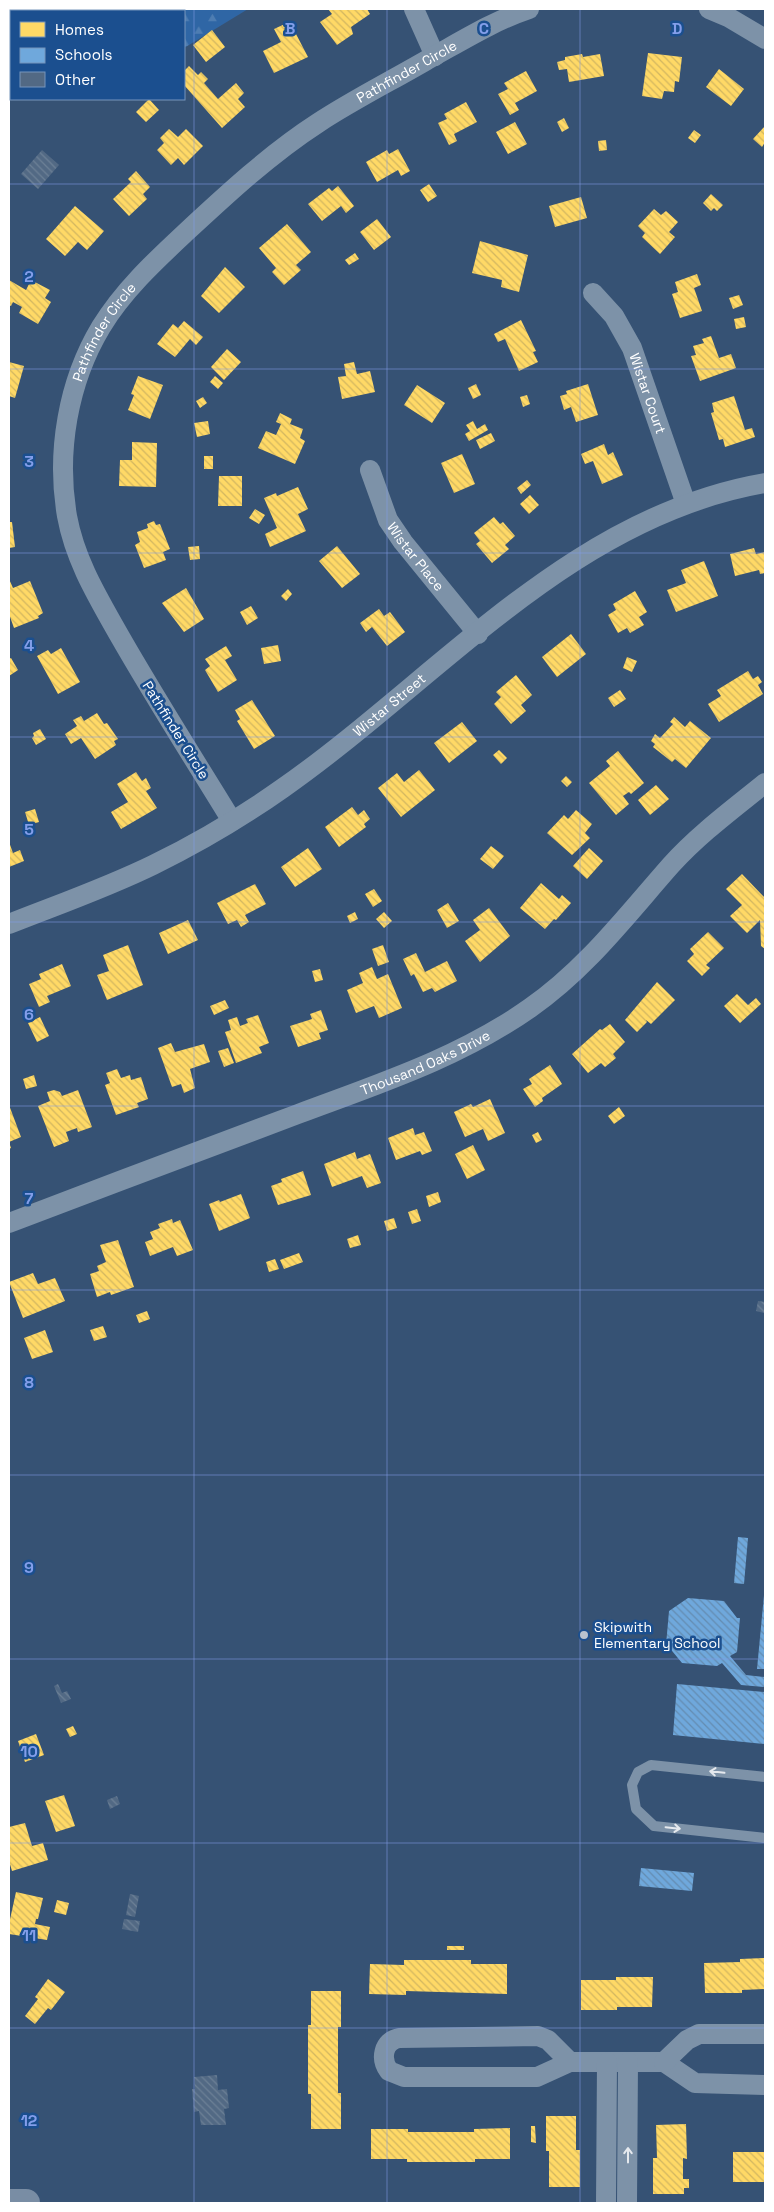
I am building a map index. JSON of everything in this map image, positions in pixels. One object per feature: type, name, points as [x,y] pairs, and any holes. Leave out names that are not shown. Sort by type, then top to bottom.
[{"type":"main road","points":[[9,2203],[26,2203]]},
{"type":"street","points":[[414,9],[435,56]]},
{"type":"street","name":"Pathfinder Circle","points":[[232,821],[124,645],[99,601],[78,555],[68,519],[63,480],[65,434],[74,391],[84,363],[110,313],[149,267],[245,180],[318,123],[435,56],[495,24],[529,9]]},
{"type":"street","points":[[709,9],[728,17],[765,39]]},
{"type":"street","name":"Wistar Court","points":[[593,293],[614,316],[632,348],[686,504]]},
{"type":"street","name":"Wistar Place","points":[[370,470],[388,520],[403,542],[478,634]]},
{"type":"street","name":"Wistar Street","points":[[9,924],[151,866],[203,839],[282,789],[555,573],[577,558],[650,518],[714,495],[765,483]]},
{"type":"street","name":"Thousand Oaks Drive","points":[[9,1223],[416,1070],[493,1033],[531,1008],[575,973],[617,929],[672,864],[710,827],[765,783]]},
{"type":"street","points":[[664,2062],[687,2040],[699,2034],[765,2034]]},
{"type":"street","points":[[570,2062],[548,2040],[538,2036],[399,2038],[388,2044],[383,2057],[383,2062],[388,2071],[404,2077],[537,2077],[570,2062],[664,2062],[695,2084],[765,2085]]},
{"type":"street","points":[[606,2203],[607,2062]]},
{"type":"street","points":[[628,2062],[628,2203]]},
{"type":"lane","points":[[765,1777],[651,1765],[638,1772],[632,1785],[636,1809],[654,1826],[765,1838]]},
{"type":"green space","points":[[248,9],[185,47],[185,10],[60,10]]},
{"type":"building: Homes","points":[[328,9],[367,9],[370,14],[351,27],[353,34],[337,45],[320,22],[332,14]]},
{"type":"building: Homes","points":[[287,23],[293,35],[296,34],[308,57],[274,73],[263,51],[281,42],[274,29]]},
{"type":"building: Homes","points":[[212,30],[225,47],[206,62],[193,45]]},
{"type":"building: Homes","points":[[648,53],[682,57],[679,82],[675,81],[674,92],[664,91],[662,99],[642,96]]},
{"type":"building: Homes","points":[[582,54],[583,57],[600,54],[604,76],[569,82],[567,69],[559,70],[557,62],[565,60],[565,57]]},
{"type":"building: Homes","points":[[189,66],[198,75],[201,72],[208,79],[204,83],[218,99],[236,83],[244,93],[238,99],[245,107],[222,128],[185,86],[185,70]]},
{"type":"building: Homes","points":[[719,69],[744,89],[731,106],[706,87]]},
{"type":"building: Homes","points":[[526,71],[537,91],[515,103],[519,110],[510,115],[498,94],[508,89],[504,83]]},
{"type":"building: Homes","points":[[148,100],[159,110],[146,122],[136,112]]},
{"type":"building: Homes","points":[[466,102],[477,122],[454,134],[457,141],[449,145],[438,123],[447,119],[444,114]]},
{"type":"building: Homes","points":[[564,118],[569,128],[562,132],[557,122]]},
{"type":"building: Homes","points":[[515,122],[527,144],[508,154],[496,132]]},
{"type":"building: Homes","points":[[765,126],[765,142],[762,147],[753,139]]},
{"type":"building: Homes","points":[[169,129],[178,137],[186,129],[203,146],[184,165],[178,158],[171,165],[157,150],[164,143],[160,138]]},
{"type":"building: Homes","points":[[694,130],[701,135],[695,143],[688,138]]},
{"type":"building: Homes","points":[[606,140],[607,150],[599,151],[598,141]]},
{"type":"building: Homes","points":[[398,149],[410,171],[401,176],[398,170],[377,182],[366,162],[387,150],[389,154]]},
{"type":"building: Homes","points":[[136,171],[150,187],[143,194],[147,199],[129,216],[113,199],[131,182],[128,179]]},
{"type":"building: Homes","points":[[429,184],[437,196],[428,202],[420,190]]},
{"type":"building: Homes","points":[[338,186],[354,206],[346,213],[341,206],[322,221],[308,204],[329,188],[332,191]]},
{"type":"building: Homes","points":[[711,194],[723,205],[717,211],[714,208],[711,211],[703,203]]},
{"type":"building: Homes","points":[[581,197],[587,218],[555,227],[549,206]]},
{"type":"building: Homes","points":[[75,206],[104,231],[87,250],[78,242],[65,256],[46,239]]},
{"type":"building: Homes","points":[[654,209],[661,215],[666,211],[678,222],[669,232],[675,237],[660,254],[642,237],[645,233],[638,226]]},
{"type":"building: Homes","points":[[377,219],[391,237],[374,250],[360,232]]},
{"type":"building: Homes","points":[[287,224],[311,252],[296,265],[301,270],[284,285],[272,272],[276,268],[259,248]]},
{"type":"building: Homes","points":[[480,241],[528,255],[519,292],[501,287],[502,280],[472,273]]},
{"type":"building: Homes","points":[[355,253],[359,259],[349,265],[345,260]]},
{"type":"building: Homes","points":[[225,267],[245,287],[219,313],[201,296]]},
{"type":"building: Homes","points":[[697,274],[701,285],[694,288],[702,311],[680,318],[672,294],[678,292],[675,282]]},
{"type":"building: Homes","points":[[9,280],[26,290],[31,280],[50,290],[45,298],[51,302],[38,324],[19,313],[22,307],[13,302],[11,306],[9,305]]},
{"type":"building: Homes","points":[[739,295],[743,305],[733,309],[729,298]]},
{"type":"building: Homes","points":[[744,317],[746,327],[736,329],[734,319]]},
{"type":"building: Homes","points":[[521,320],[536,351],[533,352],[538,362],[519,371],[505,339],[498,342],[494,334]]},
{"type":"building: Homes","points":[[184,321],[203,337],[196,345],[190,339],[175,357],[157,344],[173,324],[178,328]]},
{"type":"building: Homes","points":[[711,336],[719,358],[731,354],[736,368],[700,381],[691,356],[696,355],[693,346],[704,343],[702,339]]},
{"type":"building: Homes","points":[[227,349],[241,362],[224,380],[211,367]]},
{"type":"building: Homes","points":[[9,362],[24,366],[15,398],[9,396]]},
{"type":"building: Homes","points":[[354,362],[357,374],[370,371],[375,392],[342,399],[338,377],[346,376],[344,364]]},
{"type":"building: Homes","points":[[138,376],[163,385],[150,419],[128,410],[134,395],[131,394]]},
{"type":"building: Homes","points":[[215,376],[223,383],[218,389],[210,382]]},
{"type":"building: Homes","points":[[476,384],[481,395],[473,399],[468,388]]},
{"type":"building: Homes","points":[[588,384],[598,415],[576,422],[571,407],[564,410],[560,396],[567,394],[566,391]]},
{"type":"building: Homes","points":[[417,385],[445,403],[432,423],[404,405]]},
{"type":"building: Homes","points":[[527,395],[530,404],[523,407],[520,397]]},
{"type":"building: Homes","points":[[734,396],[745,430],[752,428],[755,437],[725,447],[723,439],[719,440],[711,413],[714,412],[712,403]]},
{"type":"building: Homes","points":[[203,397],[207,403],[200,408],[196,401]]},
{"type":"building: Homes","points":[[280,413],[292,419],[290,424],[303,429],[300,438],[305,441],[295,464],[258,448],[266,431],[276,435],[281,424],[276,422]]},
{"type":"building: Homes","points":[[208,421],[210,434],[197,437],[194,423]]},
{"type":"building: Homes","points":[[473,421],[477,429],[485,424],[488,430],[469,441],[465,434],[470,431],[466,425]]},
{"type":"building: Homes","points":[[491,433],[495,441],[480,449],[476,440]]},
{"type":"building: Homes","points":[[132,442],[157,443],[156,487],[119,486],[120,460],[132,460]]},
{"type":"building: Homes","points":[[604,444],[608,455],[613,452],[623,475],[602,484],[593,461],[585,464],[581,454]]},
{"type":"building: Homes","points":[[462,454],[475,484],[454,493],[441,463]]},
{"type":"building: Homes","points":[[204,456],[213,456],[213,469],[204,469]]},
{"type":"building: Homes","points":[[219,476],[242,476],[242,506],[218,506]]},
{"type":"building: Homes","points":[[527,480],[531,485],[521,494],[517,488]]},
{"type":"building: Homes","points":[[298,487],[308,509],[298,514],[306,531],[270,547],[265,534],[277,528],[264,498],[276,493],[277,496]]},
{"type":"building: Homes","points":[[530,495],[539,505],[529,514],[520,504]]},
{"type":"building: Homes","points":[[255,509],[265,515],[259,524],[249,518]]},
{"type":"building: Homes","points":[[494,517],[500,524],[503,522],[515,536],[505,545],[509,549],[492,563],[476,544],[480,541],[474,533]]},
{"type":"building: Homes","points":[[154,521],[156,525],[160,524],[170,549],[163,552],[166,560],[144,568],[135,545],[140,542],[137,532],[148,528],[147,524]]},
{"type":"building: Homes","points":[[9,522],[12,522],[15,547],[9,548]]},
{"type":"building: Homes","points":[[199,546],[200,559],[190,560],[188,547]]},
{"type":"building: Homes","points":[[337,546],[360,574],[342,588],[319,561]]},
{"type":"building: Homes","points":[[754,548],[756,554],[765,552],[765,573],[760,574],[759,570],[735,576],[730,554]]},
{"type":"building: Homes","points":[[704,561],[718,596],[676,612],[667,590],[686,583],[681,570]]},
{"type":"building: Homes","points":[[9,579],[13,588],[30,581],[43,613],[38,616],[39,618],[14,628],[9,614]]},
{"type":"building: Homes","points":[[186,588],[204,619],[184,632],[162,603]]},
{"type":"building: Homes","points":[[288,589],[292,594],[286,601],[281,596]]},
{"type":"building: Homes","points":[[635,591],[647,612],[639,617],[644,625],[630,633],[627,628],[618,633],[608,615],[616,610],[613,604]]},
{"type":"building: Homes","points":[[251,606],[258,618],[247,625],[240,612]]},
{"type":"building: Homes","points":[[379,609],[384,616],[390,612],[405,632],[387,646],[372,627],[366,632],[360,623]]},
{"type":"building: Homes","points":[[571,634],[586,654],[557,677],[542,657]]},
{"type":"building: Homes","points":[[278,645],[281,661],[264,664],[261,648]]},
{"type":"building: Homes","points":[[226,646],[232,656],[225,660],[237,680],[218,692],[205,670],[210,666],[205,659]]},
{"type":"building: Homes","points":[[61,648],[80,682],[58,694],[37,656],[48,650],[51,654]]},
{"type":"building: Homes","points":[[627,657],[637,661],[632,672],[623,668]]},
{"type":"building: Homes","points":[[11,658],[18,670],[9,676],[9,659]]},
{"type":"building: Homes","points":[[748,671],[753,679],[758,676],[762,682],[758,685],[763,694],[719,722],[708,704],[721,696],[717,690]]},
{"type":"building: Homes","points":[[516,675],[532,695],[521,705],[526,711],[511,724],[494,704],[501,697],[496,692]]},
{"type":"building: Homes","points":[[620,690],[626,699],[614,707],[608,698]]},
{"type":"building: Homes","points":[[252,700],[275,736],[254,749],[237,721],[240,719],[235,710]]},
{"type":"building: Homes","points":[[97,713],[118,739],[114,741],[116,745],[95,759],[81,738],[71,744],[65,734],[77,726],[73,720],[81,716],[84,721]]},
{"type":"building: Homes","points":[[674,717],[685,727],[690,721],[711,738],[686,768],[675,759],[672,762],[653,747],[655,744],[651,741],[655,734],[660,738],[673,724],[670,722]]},
{"type":"building: Homes","points":[[462,722],[477,741],[449,763],[434,743]]},
{"type":"building: Homes","points":[[40,729],[46,739],[36,745],[32,738],[34,736],[33,733]]},
{"type":"building: Homes","points":[[499,750],[507,758],[501,764],[493,755]]},
{"type":"building: Homes","points":[[618,751],[644,783],[631,794],[629,792],[623,796],[629,804],[616,815],[589,783],[610,766],[606,761]]},
{"type":"building: Homes","points":[[419,770],[435,790],[401,817],[378,788],[397,773],[404,782]]},
{"type":"building: Homes","points":[[136,772],[142,781],[146,778],[151,788],[146,791],[157,808],[121,829],[111,812],[128,802],[117,784]]},
{"type":"building: Homes","points":[[566,776],[572,782],[567,787],[561,781]]},
{"type":"building: Homes","points":[[656,785],[669,799],[650,815],[638,800]]},
{"type":"building: Homes","points":[[352,807],[358,815],[364,810],[370,819],[364,824],[366,827],[339,847],[325,827]]},
{"type":"building: Homes","points":[[35,809],[39,822],[29,825],[25,812]]},
{"type":"building: Homes","points":[[576,810],[592,824],[585,833],[590,838],[572,855],[547,833],[564,815],[568,819]]},
{"type":"building: Homes","points":[[9,842],[13,853],[20,850],[24,861],[9,867]]},
{"type":"building: Homes","points":[[491,846],[504,856],[493,869],[480,859]]},
{"type":"building: Homes","points":[[308,848],[322,869],[295,887],[281,867]]},
{"type":"building: Homes","points":[[589,848],[603,861],[587,879],[573,866]]},
{"type":"building: Homes","points":[[742,874],[765,898],[765,949],[761,946],[760,920],[747,933],[730,916],[742,905],[726,889]]},
{"type":"building: Homes","points":[[541,883],[559,899],[562,895],[571,903],[545,929],[520,908]]},
{"type":"building: Homes","points":[[255,884],[266,904],[245,915],[249,922],[241,927],[237,920],[228,924],[217,903]]},
{"type":"building: Homes","points":[[374,889],[382,901],[373,907],[365,894]]},
{"type":"building: Homes","points":[[448,903],[459,921],[447,928],[437,910]]},
{"type":"building: Homes","points":[[489,908],[510,936],[480,962],[465,941],[480,930],[473,920]]},
{"type":"building: Homes","points":[[355,912],[358,919],[350,923],[347,916]]},
{"type":"building: Homes","points":[[384,912],[392,921],[384,928],[376,919]]},
{"type":"building: Homes","points":[[188,920],[198,940],[168,954],[159,933]]},
{"type":"building: Homes","points":[[708,932],[724,948],[706,965],[710,968],[702,976],[687,961],[694,954],[690,949]]},
{"type":"building: Homes","points":[[128,945],[143,985],[107,1000],[97,975],[109,971],[103,955]]},
{"type":"building: Homes","points":[[383,945],[389,962],[378,966],[372,949]]},
{"type":"building: Homes","points":[[416,953],[425,972],[447,961],[457,981],[435,992],[432,988],[423,992],[414,974],[411,976],[403,959]]},
{"type":"building: Homes","points":[[62,964],[71,986],[47,996],[50,1002],[39,1007],[29,984],[41,979],[39,974]]},
{"type":"building: Homes","points":[[372,967],[377,979],[388,974],[402,1008],[379,1018],[374,1006],[356,1013],[347,990],[363,983],[359,973]]},
{"type":"building: Homes","points":[[320,969],[323,980],[315,982],[312,971]]},
{"type":"building: Homes","points":[[657,982],[675,1000],[651,1024],[646,1020],[647,1022],[637,1032],[625,1020]]},
{"type":"building: Homes","points":[[737,994],[748,1005],[756,998],[761,1004],[740,1023],[724,1006]]},
{"type":"building: Homes","points":[[225,1000],[229,1008],[214,1015],[210,1006]]},
{"type":"building: Homes","points":[[321,1010],[328,1030],[319,1033],[321,1039],[298,1047],[290,1026],[312,1019],[310,1014]]},
{"type":"building: Homes","points":[[258,1015],[269,1043],[259,1047],[262,1053],[236,1063],[225,1032],[231,1030],[228,1020],[237,1017],[240,1026],[248,1023],[246,1019]]},
{"type":"building: Homes","points":[[40,1017],[49,1036],[37,1042],[28,1023]]},
{"type":"building: Homes","points":[[610,1024],[625,1042],[613,1054],[616,1058],[605,1067],[601,1063],[588,1073],[572,1054],[600,1029],[602,1030]]},
{"type":"building: Homes","points":[[171,1043],[175,1052],[204,1044],[210,1062],[190,1069],[195,1088],[184,1093],[181,1084],[172,1087],[158,1048]]},
{"type":"building: Homes","points":[[228,1048],[234,1063],[224,1067],[218,1051]]},
{"type":"building: Homes","points":[[550,1065],[562,1084],[542,1098],[543,1101],[535,1107],[523,1089],[532,1084],[529,1079]]},
{"type":"building: Homes","points":[[117,1069],[121,1078],[130,1075],[131,1080],[141,1077],[148,1099],[137,1103],[139,1107],[116,1115],[105,1085],[110,1083],[106,1073]]},
{"type":"building: Homes","points":[[34,1075],[37,1086],[26,1089],[23,1079]]},
{"type":"building: Homes","points":[[54,1090],[60,1092],[62,1096],[78,1090],[92,1127],[78,1132],[77,1128],[66,1132],[69,1141],[54,1147],[38,1106],[50,1101],[47,1092]]},
{"type":"building: Homes","points":[[490,1099],[505,1133],[488,1141],[483,1129],[465,1137],[454,1112],[471,1104],[473,1107]]},
{"type":"building: Homes","points":[[9,1105],[21,1137],[9,1142]]},
{"type":"building: Homes","points":[[619,1107],[625,1116],[614,1124],[608,1116]]},
{"type":"building: Homes","points":[[413,1128],[415,1135],[424,1132],[432,1151],[422,1155],[420,1151],[396,1160],[388,1138]]},
{"type":"building: Homes","points":[[538,1132],[542,1140],[536,1143],[532,1135]]},
{"type":"building: Homes","points":[[473,1145],[485,1170],[467,1179],[455,1154]]},
{"type":"building: Homes","points":[[355,1152],[357,1159],[370,1154],[381,1183],[367,1188],[362,1176],[332,1187],[324,1164]]},
{"type":"building: Homes","points":[[303,1171],[311,1195],[278,1205],[271,1186],[282,1182],[281,1179]]},
{"type":"building: Homes","points":[[438,1192],[441,1202],[429,1207],[426,1196]]},
{"type":"building: Homes","points":[[241,1194],[250,1218],[219,1231],[209,1204]]},
{"type":"building: Homes","points":[[417,1209],[421,1221],[412,1224],[408,1212]]},
{"type":"building: Homes","points":[[394,1218],[397,1228],[387,1231],[384,1221]]},
{"type":"building: Homes","points":[[172,1219],[173,1223],[180,1220],[193,1250],[177,1256],[173,1247],[150,1256],[145,1242],[153,1239],[150,1232],[160,1228],[158,1224]]},
{"type":"building: Homes","points":[[358,1235],[361,1245],[350,1248],[347,1239]]},
{"type":"building: Homes","points":[[118,1240],[134,1287],[111,1295],[110,1292],[97,1297],[90,1274],[99,1271],[97,1266],[106,1262],[100,1245]]},
{"type":"building: Homes","points":[[299,1253],[303,1262],[284,1269],[280,1260]]},
{"type":"building: Homes","points":[[275,1259],[279,1269],[269,1272],[266,1262]]},
{"type":"building: Homes","points":[[33,1273],[38,1284],[55,1278],[65,1301],[23,1318],[9,1282]]},
{"type":"building: Homes","points":[[147,1311],[150,1319],[139,1323],[136,1315]]},
{"type":"building: Homes","points":[[103,1326],[107,1337],[94,1341],[90,1330]]},
{"type":"building: Homes","points":[[45,1330],[53,1352],[32,1359],[24,1338]]},
{"type":"building: Homes","points":[[73,1726],[77,1734],[70,1737],[66,1729]]},
{"type":"building: Homes","points":[[36,1734],[44,1755],[25,1762],[18,1741]]},
{"type":"building: Homes","points":[[64,1795],[75,1826],[56,1832],[45,1801]]},
{"type":"building: Homes","points":[[25,1823],[32,1846],[43,1843],[48,1860],[12,1871],[9,1861],[9,1827]]},
{"type":"building: Homes","points":[[16,1892],[43,1898],[35,1924],[50,1927],[47,1940],[9,1934],[9,1924]]},
{"type":"building: Homes","points":[[57,1900],[69,1903],[66,1915],[54,1912]]},
{"type":"building: Homes","points":[[447,1946],[464,1946],[464,1950],[447,1950]]},
{"type":"building: Homes","points":[[765,1958],[765,1989],[742,1990],[742,1993],[705,1993],[704,1963],[740,1962],[740,1959]]},
{"type":"building: Homes","points":[[404,1960],[471,1960],[471,1964],[507,1964],[507,1994],[406,1991],[406,1995],[369,1994],[370,1964],[404,1965]]},
{"type":"building: Homes","points":[[616,1977],[653,1977],[652,2007],[617,2007],[617,2010],[581,2010],[581,1980],[616,1980]]},
{"type":"building: Homes","points":[[48,1979],[65,1992],[51,2010],[48,2008],[35,2024],[25,2016],[38,1999],[35,1997]]},
{"type":"building: Homes","points":[[311,1991],[341,1991],[341,2027],[338,2027],[338,2093],[341,2093],[341,2129],[311,2129],[311,2094],[308,2094],[308,2025],[311,2025]]},
{"type":"building: Homes","points":[[546,2116],[576,2116],[576,2150],[580,2150],[580,2187],[549,2187],[549,2151],[546,2151]]},
{"type":"building: Homes","points":[[686,2124],[687,2159],[683,2158],[683,2179],[689,2179],[689,2188],[684,2188],[684,2194],[653,2194],[653,2158],[657,2158],[656,2125]]},
{"type":"building: Homes","points":[[531,2126],[535,2126],[536,2143],[531,2142]]},
{"type":"building: Homes","points":[[510,2128],[510,2159],[475,2159],[475,2162],[407,2162],[407,2159],[371,2159],[371,2129],[408,2129],[408,2132],[474,2132],[474,2129]]},
{"type":"building: Homes","points":[[733,2152],[765,2152],[765,2182],[733,2182]]},
{"type":"building: Schools","points":[[738,1537],[748,1538],[744,1584],[734,1583]]},
{"type":"building: Schools","points":[[764,1595],[765,1669],[757,1669]]},
{"type":"building: Schools","points":[[688,1598],[724,1601],[737,1618],[740,1618],[737,1652],[730,1656],[746,1675],[765,1677],[765,1687],[741,1685],[722,1663],[717,1666],[682,1663],[666,1645],[669,1611]]},
{"type":"building: Schools","points":[[677,1684],[765,1692],[765,1744],[673,1735]]},
{"type":"building: Schools","points":[[641,1868],[694,1873],[692,1891],[639,1886]]},
{"type":"building: Other","points":[[42,150],[59,165],[38,189],[21,174]]},
{"type":"building: Other","points":[[758,1301],[765,1302],[764,1313],[756,1311]]},
{"type":"building: Other","points":[[58,1684],[62,1693],[67,1691],[71,1699],[61,1703],[54,1686]]},
{"type":"building: Other","points":[[117,1796],[120,1804],[110,1809],[107,1800]]},
{"type":"building: Other","points":[[130,1894],[139,1896],[135,1917],[126,1915]]},
{"type":"building: Other","points":[[124,1919],[140,1921],[138,1932],[122,1929]]},
{"type":"building: Other","points":[[217,2075],[218,2090],[227,2089],[229,2108],[224,2109],[226,2125],[201,2125],[199,2111],[194,2112],[192,2089],[195,2089],[194,2077]]},
{"type":"place","name":"Skipwith Elementary School","points":[[584,1635]]}]
